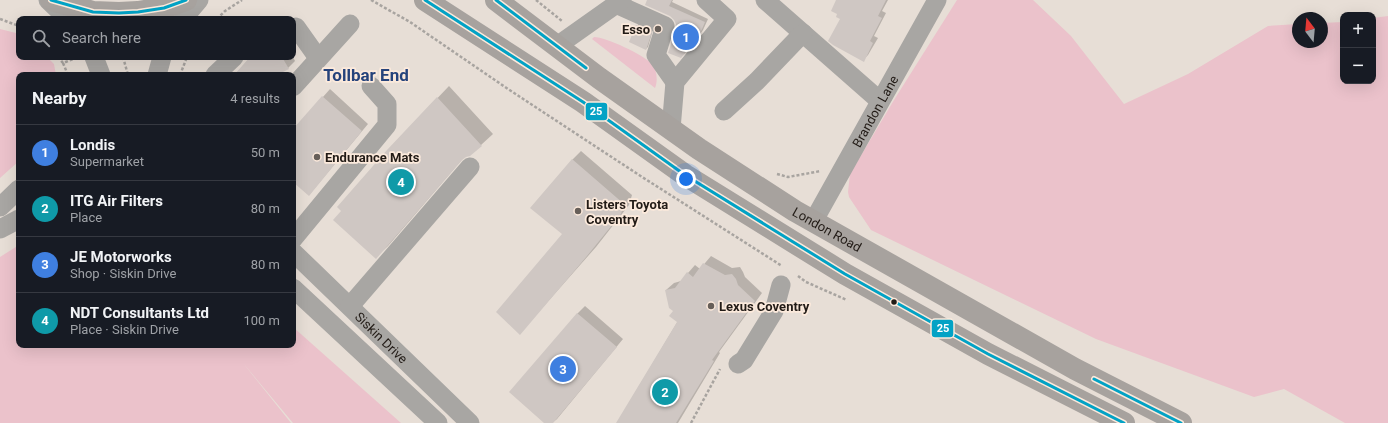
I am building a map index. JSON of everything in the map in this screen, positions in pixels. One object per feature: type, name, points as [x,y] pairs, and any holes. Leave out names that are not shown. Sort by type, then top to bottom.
[{"type":"highway","points":[[50,0],[93,12],[119,13],[164,8],[186,0]]},
{"type":"highway","name":"London Road","points":[[425,0],[583,102],[685,175],[845,274],[988,354],[1124,423]]},
{"type":"highway","name":"London Road","points":[[496,0],[705,153],[813,222],[1075,369],[1181,423]]},
{"type":"street","points":[[50,0],[65,16]]},
{"type":"street","points":[[186,16],[199,0]]},
{"type":"street","points":[[671,129],[675,82],[727,19],[706,0]]},
{"type":"street","points":[[765,0],[880,101]]},
{"type":"street","name":"Brandon Lane","points":[[813,222],[937,0]]},
{"type":"street","points":[[557,46],[619,2],[665,26],[656,55],[675,82]]},
{"type":"street","points":[[296,84],[350,24]]},
{"type":"street","points":[[296,27],[318,58]]},
{"type":"street","points":[[724,111],[757,81],[803,33]]},
{"type":"street","points":[[95,60],[100,72]]},
{"type":"street","points":[[158,72],[161,60]]},
{"type":"street","points":[[218,72],[231,60]]},
{"type":"street","points":[[296,235],[387,125],[387,104],[371,86]]},
{"type":"street","points":[[350,306],[470,167]]},
{"type":"street","points":[[0,207],[16,192]]},
{"type":"street","points":[[0,213],[16,203]]},
{"type":"street","points":[[0,229],[16,221]]},
{"type":"street","name":"Siskin Drive","points":[[296,255],[470,423]]},
{"type":"street","points":[[738,364],[744,360],[774,311],[787,276]]},
{"type":"street","name":"Siskin Drive","points":[[296,291],[438,423]]},
{"type":"path","points":[[220,16],[224,11],[242,0]]},
{"type":"path","points":[[371,0],[410,22],[508,90],[613,158],[787,276],[806,282]]},
{"type":"path","points":[[0,19],[16,25]]},
{"type":"path","points":[[60,60],[67,72]]},
{"type":"path","points":[[63,63],[70,60]]},
{"type":"path","points":[[124,60],[127,72]]},
{"type":"path","points":[[181,72],[186,60]]},
{"type":"path","points":[[691,423],[725,360],[738,364]]},
{"type":"shaded area","points":[[957,0],[1033,0],[1071,36],[1124,104],[1188,74],[1268,26],[1292,24],[1292,48],[1328,48],[1328,23],[1340,22],[1340,84],[1376,84],[1376,18],[1388,16],[1388,423],[1345,423],[1284,389],[1254,397],[1096,339],[871,230],[849,197],[848,192],[850,174],[894,100]]},
{"type":"shaded area","points":[[0,29],[16,33],[16,60],[50,60],[54,64],[55,72],[16,72],[16,164],[0,178]]},
{"type":"shaded area","points":[[594,37],[616,43],[648,60],[654,66],[656,72],[655,88],[592,39]]},
{"type":"shaded area","points":[[16,247],[16,348],[296,348],[296,330],[401,423],[293,423],[243,363],[291,423],[0,423],[0,257]]},
{"type":"building","points":[[647,0],[672,0],[669,6],[705,22],[700,34],[681,58],[668,53],[676,29],[674,20],[670,16],[645,5]]},
{"type":"building","points":[[836,0],[886,0],[878,16],[882,18],[870,41],[873,43],[864,62],[828,41],[840,19],[836,17],[837,14],[831,11]]},
{"type":"building","points":[[636,25],[652,32],[646,50],[629,42]]},
{"type":"building","points":[[247,60],[284,60],[289,69],[283,72],[237,72]]},
{"type":"building","name":"Endurance Mats","points":[[322,96],[362,131],[309,196],[296,185],[296,126]]},
{"type":"building","points":[[437,97],[482,146],[470,156],[462,160],[376,259],[333,220],[341,211],[337,207],[387,150]]},
{"type":"building","points":[[572,159],[624,204],[621,214],[520,335],[496,312],[562,234],[530,208]]},
{"type":"building","points":[[703,263],[725,275],[732,274],[738,285],[755,301],[712,360],[714,361],[676,423],[616,423],[677,322],[669,316],[673,311],[669,308],[665,290],[675,288],[687,272],[693,277]]},
{"type":"building","points":[[577,313],[617,347],[553,423],[544,423],[509,392]]},
{"type":"transit line","name":"25","points":[[51,0],[93,12],[119,13],[164,8],[186,0]]},
{"type":"transit line","name":"25","points":[[425,0],[583,102],[685,175],[845,274],[988,354],[1124,423]]},
{"type":"transit line","name":"25","points":[[496,0],[586,68]]},
{"type":"transit line","name":"25","points":[[1094,379],[1181,423]]},
{"type":"place","name":"Esso","points":[[658,29]]},
{"type":"place","name":"Londis","points":[[686,37]]},
{"type":"place","name":"Endurance Mats","points":[[317,157]]},
{"type":"place","name":"NDT Consultants Ltd","points":[[401,182]]},
{"type":"place","name":"Listers Toyota Coventry","points":[[578,211]]},
{"type":"place","name":"Lexus Coventry","points":[[711,306]]},
{"type":"place","name":"JE Motorworks","points":[[563,369]]},
{"type":"place","name":"ITG Air Filters","points":[[665,392]]},
{"type":"district","name":"Tollbar End","points":[[366,75]]}]
